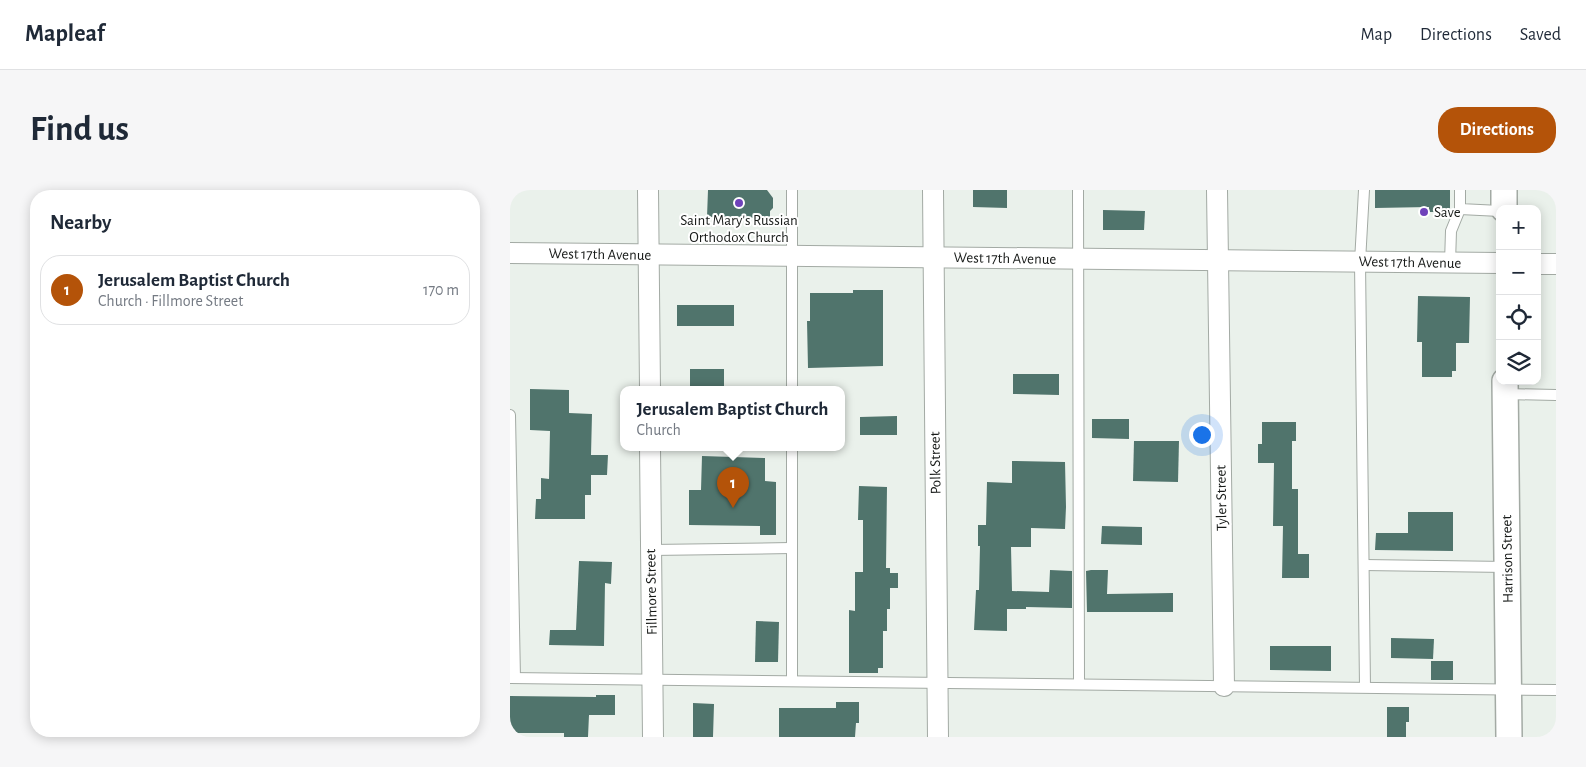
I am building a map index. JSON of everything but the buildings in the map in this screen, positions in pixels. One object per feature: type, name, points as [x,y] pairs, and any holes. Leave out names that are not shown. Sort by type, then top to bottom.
[{"type":"street","points":[[648,190],[650,386]]},
{"type":"street","name":"Polk Street","points":[[933,190],[938,737]]},
{"type":"street","name":"Tyler Street","points":[[1217,190],[1224,686]]},
{"type":"street","points":[[1504,190],[1504,205]]},
{"type":"street","name":"West 17th Avenue","points":[[510,253],[1496,263]]},
{"type":"street","points":[[1541,264],[1556,264]]},
{"type":"street","name":"Harrison Street","points":[[1506,388],[1509,737]]},
{"type":"street","name":"Fillmore Street","points":[[650,451],[653,737]]},
{"type":"lane","points":[[792,190],[792,386]]},
{"type":"lane","points":[[1078,190],[1079,684]]},
{"type":"lane","points":[[1364,190],[1360,262],[1365,687]]},
{"type":"lane","points":[[1450,263],[1451,231],[1460,209],[1460,190]]},
{"type":"lane","points":[[1460,209],[1496,211]]},
{"type":"lane","points":[[1506,388],[1556,395]]},
{"type":"lane","points":[[510,415],[512,678],[1556,690]]},
{"type":"lane","points":[[792,451],[792,681]]},
{"type":"lane","points":[[651,550],[791,548]]},
{"type":"lane","points":[[1364,565],[1507,567]]},
{"type":"place","name":"Saint Mary's Russian Orthodox Church","points":[[739,203]]},
{"type":"place","name":"Save","points":[[1424,212]]},
{"type":"place","name":"Jerusalem Baptist Church","points":[[733,508]]}]
